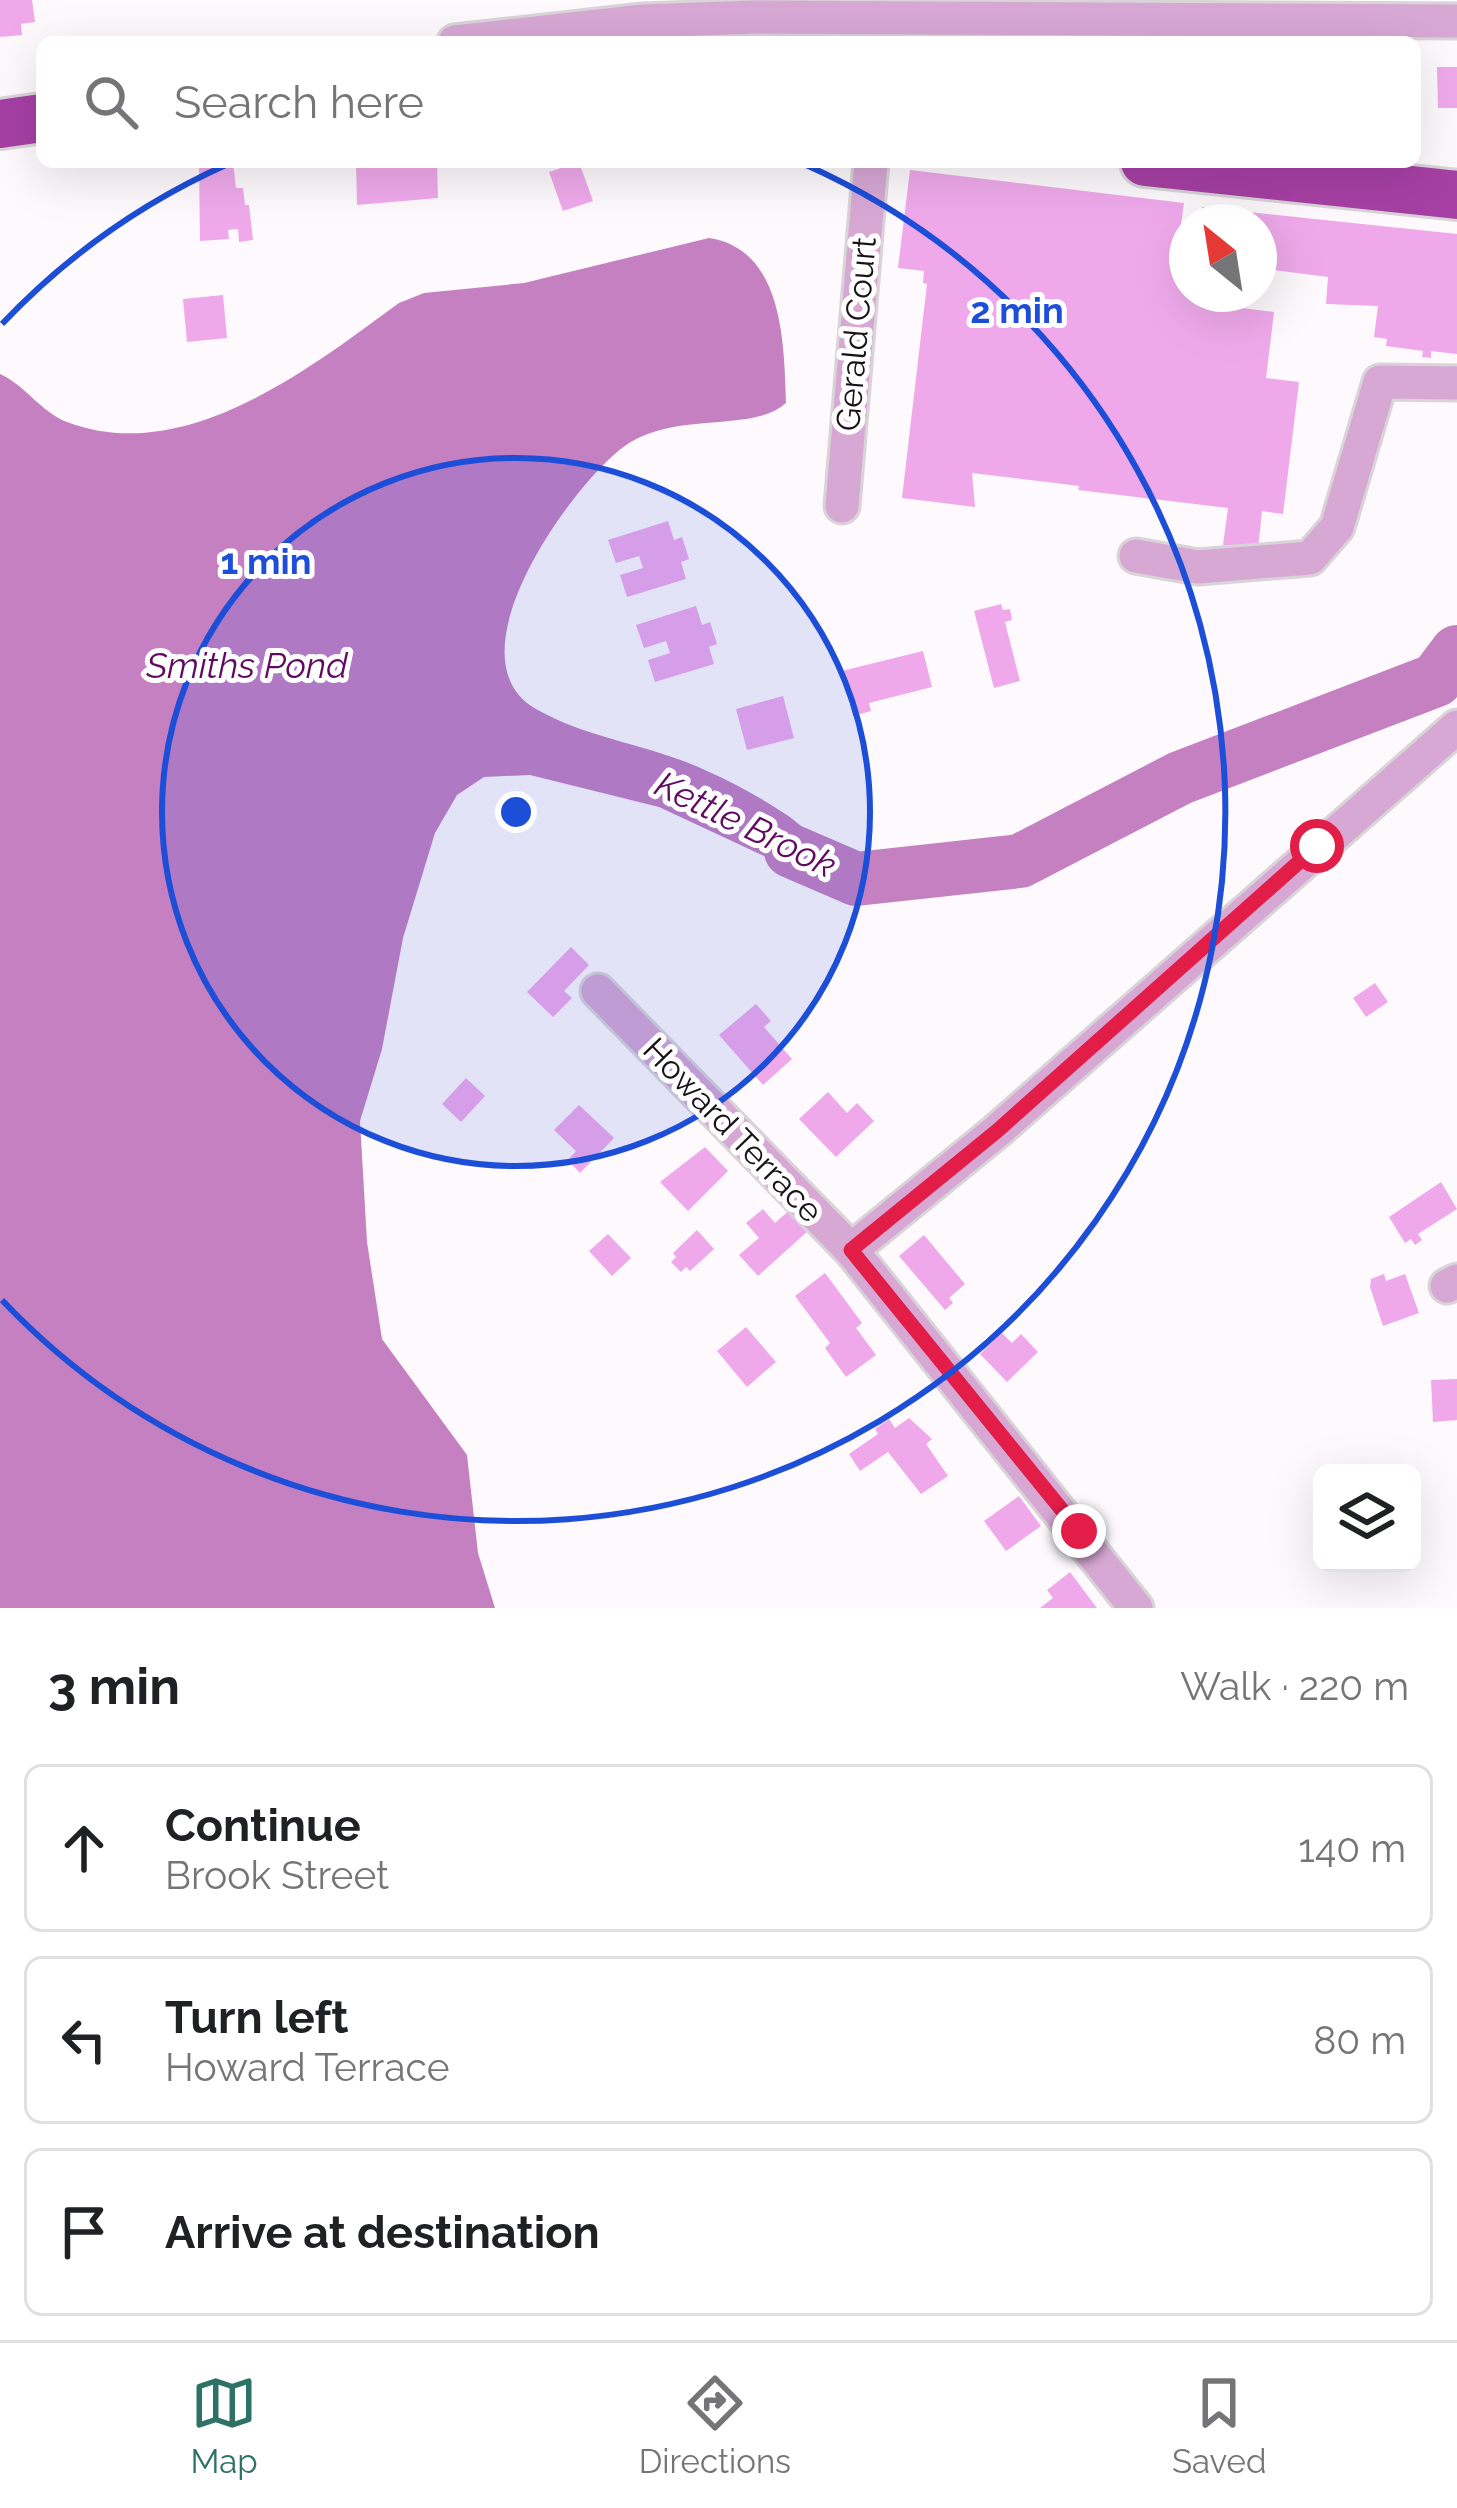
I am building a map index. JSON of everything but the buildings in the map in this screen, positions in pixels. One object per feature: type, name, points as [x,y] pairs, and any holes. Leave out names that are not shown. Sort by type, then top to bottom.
[{"type":"highway","points":[[0,124],[36,119]]},
{"type":"highway","points":[[1202,168],[1457,195]]},
{"type":"street","points":[[488,36],[631,10],[1457,21]]},
{"type":"street","name":"Gerald Court","points":[[842,506],[870,168]]},
{"type":"street","points":[[1136,556],[1198,567],[1310,558],[1337,527],[1380,382],[1457,383]]},
{"type":"street","points":[[851,1250],[997,1131],[1457,728]]},
{"type":"street","name":"Howard Terrace","points":[[598,991],[851,1250],[1136,1608]]},
{"type":"water","name":"Smiths Pond","points":[[709,238],[734,246],[766,280],[781,328],[786,403],[753,418],[687,425],[642,436],[600,469],[574,498],[526,574],[510,615],[505,652],[512,685],[536,709],[556,719],[686,762],[758,797],[826,845],[855,857],[856,879],[839,891],[659,807],[530,775],[484,777],[457,795],[435,833],[403,938],[382,1049],[360,1121],[367,1242],[382,1339],[467,1455],[478,1553],[495,1608],[0,1608],[0,374],[67,422],[111,432],[156,432],[244,404],[326,355],[399,303],[424,293],[524,283]]},
{"type":"waterway","name":"Kettle Brook","points":[[791,851],[856,879],[1020,861],[1180,778],[1436,680],[1457,652]]},
{"type":"route","points":[[1079,1531],[851,1250],[997,1131],[1317,846]]}]
